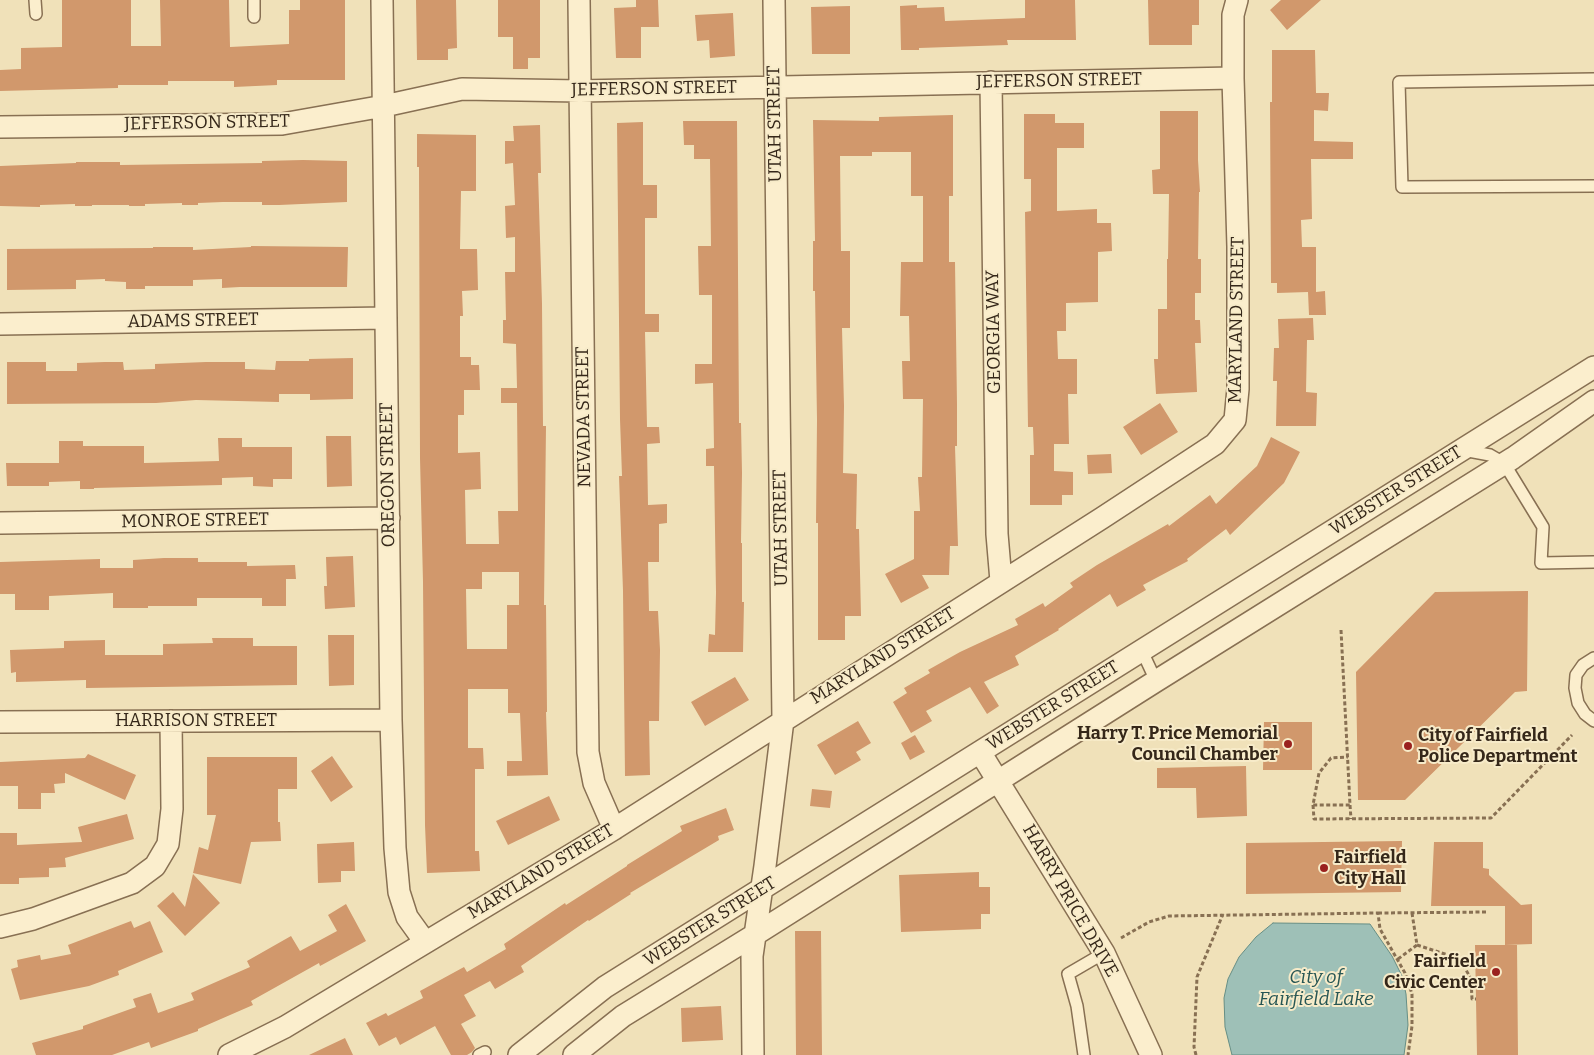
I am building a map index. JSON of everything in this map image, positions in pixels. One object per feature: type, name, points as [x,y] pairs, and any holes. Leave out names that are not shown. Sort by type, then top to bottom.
[{"type":"street","name":"OREGON STREET","points":[[382,0],[391,720],[395,848],[399,892],[407,917],[425,942]]},
{"type":"street","name":"NEVADA STREET","points":[[578,0],[588,752],[594,783],[614,829]]},
{"type":"street","name":"UTAH STREET","points":[[753,1055],[752,956],[783,720],[774,0]]},
{"type":"street","points":[[1233,78],[1233,15],[1237,0]]},
{"type":"street","name":"JEFFERSON STREET","points":[[0,127],[282,124],[384,106],[462,89],[580,91],[1233,78]]},
{"type":"street","name":"MARYLAND STREET","points":[[229,1055],[285,1027],[614,829],[1215,444],[1235,420],[1238,389],[1238,247],[1233,78]]},
{"type":"street","name":"GEORGIA WAY","points":[[991,82],[997,534],[1001,582]]},
{"type":"street","name":"ADAMS STREET","points":[[0,324],[386,318]]},
{"type":"street","name":"WEBSTER STREET","points":[[519,1055],[605,987],[1594,367]]},
{"type":"street","name":"WEBSTER STREET","points":[[574,1055],[623,1016],[1504,463],[1591,405]]},
{"type":"street","name":"MONROE STREET","points":[[0,524],[389,518]]},
{"type":"street","name":"HARRISON STREET","points":[[0,722],[391,720]]},
{"type":"street","points":[[0,927],[33,919],[132,882],[155,866],[168,844],[171,817],[171,721]]},
{"type":"street","name":"HARRY PRICE DRIVE","points":[[980,752],[1104,953],[1151,1055]]},
{"type":"lane","points":[[35,0],[36,14]]},
{"type":"lane","points":[[254,0],[254,17]]},
{"type":"lane","points":[[1594,79],[1399,82],[1402,187],[1594,186]]},
{"type":"lane","points":[[1461,450],[1490,455],[1504,463],[1543,528],[1541,563],[1594,562]]},
{"type":"lane","points":[[1142,651],[1156,681]]},
{"type":"lane","points":[[1594,658],[1583,665],[1576,675],[1575,688],[1578,703],[1585,714],[1594,721]]},
{"type":"lane","points":[[1084,1055],[1077,1006],[1068,974],[1104,953]]},
{"type":"path","points":[[1341,630],[1351,819]]},
{"type":"path","points":[[1348,756],[1331,758],[1319,774],[1313,805],[1314,818],[1491,818],[1572,735]]},
{"type":"path","points":[[1313,805],[1350,805]]},
{"type":"path","points":[[1121,938],[1149,922],[1169,916],[1488,912]]},
{"type":"path","points":[[1378,913],[1380,929],[1405,973],[1412,994],[1412,1026],[1408,1055]]},
{"type":"path","points":[[1412,913],[1417,945]]},
{"type":"path","points":[[1196,1055],[1194,1047],[1197,977],[1222,914]]},
{"type":"path","points":[[1398,959],[1417,945]]},
{"type":"path","points":[[1417,945],[1460,959],[1471,979],[1472,999],[1476,999]]},
{"type":"water","name":"City of Fairfield Lake","points":[[1273,923],[1370,924],[1392,956],[1402,976],[1406,994],[1408,1025],[1404,1055],[1232,1055],[1225,1027],[1224,998],[1228,979],[1239,957],[1256,937]]},
{"type":"building","points":[[62,0],[131,0],[131,46],[161,46],[160,0],[229,0],[230,47],[289,44],[289,10],[300,10],[300,0],[345,0],[345,80],[277,80],[277,85],[234,87],[234,81],[168,81],[168,85],[118,85],[118,88],[0,91],[0,70],[21,69],[21,48],[62,47]]},
{"type":"building","points":[[416,0],[456,0],[457,48],[448,49],[448,60],[417,60]]},
{"type":"building","points":[[498,0],[540,0],[540,58],[528,58],[528,69],[513,69],[513,37],[498,37]]},
{"type":"building","points":[[636,0],[658,0],[659,27],[641,27],[641,58],[616,58],[614,8],[636,7]]},
{"type":"building","points":[[1025,0],[1075,0],[1076,40],[1007,40],[1008,45],[901,50],[900,6],[917,5],[917,8],[944,7],[945,21],[1025,18]]},
{"type":"building","points":[[1148,0],[1199,0],[1199,25],[1192,25],[1192,45],[1149,45]]},
{"type":"building","points":[[1281,0],[1321,0],[1287,30],[1270,10]]},
{"type":"building","points":[[850,6],[850,54],[812,54],[811,7]]},
{"type":"building","points":[[733,13],[735,56],[710,58],[709,40],[697,41],[695,15]]},
{"type":"building","points":[[1272,50],[1315,50],[1316,93],[1329,93],[1328,111],[1314,110],[1314,141],[1353,142],[1353,159],[1311,159],[1312,219],[1301,220],[1302,247],[1316,247],[1316,292],[1325,291],[1326,315],[1309,315],[1308,292],[1277,293],[1277,283],[1271,283],[1270,102],[1272,102]]},
{"type":"building","points":[[1160,111],[1198,111],[1200,192],[1198,259],[1201,259],[1201,293],[1195,293],[1195,320],[1200,320],[1201,343],[1195,343],[1197,392],[1156,394],[1154,359],[1158,359],[1158,309],[1167,309],[1169,194],[1153,194],[1152,170],[1160,169]]},
{"type":"building","points":[[1024,114],[1055,114],[1055,123],[1084,123],[1084,148],[1057,148],[1057,211],[1097,209],[1097,223],[1111,223],[1112,251],[1098,252],[1098,302],[1066,303],[1066,331],[1057,331],[1058,359],[1077,359],[1077,394],[1068,394],[1069,444],[1054,444],[1054,471],[1073,472],[1073,495],[1062,495],[1062,505],[1030,505],[1030,455],[1034,455],[1033,427],[1028,427],[1025,212],[1031,211],[1031,179],[1024,179]]},
{"type":"building","points":[[953,115],[953,196],[949,196],[949,262],[955,262],[957,446],[955,446],[958,546],[950,546],[949,575],[922,575],[929,588],[901,603],[885,574],[914,559],[914,511],[920,511],[918,477],[922,477],[923,399],[903,399],[902,361],[910,361],[909,316],[900,316],[901,262],[923,262],[923,196],[911,196],[911,152],[872,152],[872,156],[840,156],[841,251],[850,251],[850,328],[842,328],[843,473],[857,474],[856,529],[859,529],[861,616],[845,616],[845,640],[818,640],[817,420],[815,291],[813,291],[813,241],[815,241],[813,120],[879,121],[879,117]]},
{"type":"building","points":[[683,121],[737,121],[739,423],[741,423],[742,473],[742,602],[744,602],[743,652],[708,652],[709,634],[715,635],[716,593],[714,466],[706,466],[706,449],[714,448],[713,383],[695,384],[695,364],[712,364],[712,295],[699,295],[698,246],[711,246],[710,159],[694,159],[694,145],[684,145]]},
{"type":"building","points":[[643,122],[643,185],[657,185],[657,218],[645,218],[645,314],[659,314],[659,332],[645,332],[647,427],[659,427],[660,443],[647,444],[648,505],[667,504],[667,523],[659,524],[659,562],[648,562],[649,611],[658,611],[660,650],[659,721],[649,721],[650,775],[625,776],[623,591],[619,476],[622,476],[617,123]]},
{"type":"building","points":[[540,125],[541,173],[538,173],[543,426],[546,426],[544,605],[546,605],[548,775],[507,776],[507,761],[522,761],[520,713],[508,713],[508,689],[468,689],[468,748],[483,748],[484,769],[475,769],[475,851],[479,851],[480,871],[427,873],[420,458],[419,167],[417,167],[417,134],[476,135],[476,191],[461,191],[460,249],[477,249],[478,290],[462,291],[463,316],[460,316],[460,357],[471,357],[471,365],[479,365],[480,390],[464,390],[464,415],[458,415],[458,453],[480,452],[481,489],[465,490],[466,544],[499,544],[498,511],[518,511],[517,403],[501,403],[501,388],[517,388],[516,344],[503,343],[503,320],[506,320],[505,272],[515,272],[515,237],[506,238],[505,206],[515,205],[513,163],[505,164],[505,141],[514,141],[513,126]],"holes":[[[482,572],[519,572],[519,605],[507,605],[507,649],[467,649],[466,589],[482,589]]]},
{"type":"building","points":[[262,161],[347,161],[347,202],[279,205],[262,205],[262,202],[223,202],[198,203],[198,205],[182,205],[182,203],[145,204],[145,206],[75,206],[75,204],[40,205],[40,207],[0,206],[0,166],[76,162],[120,162],[120,165],[262,163]]},
{"type":"building","points":[[251,246],[348,247],[347,287],[222,288],[222,279],[193,280],[193,286],[145,286],[145,289],[126,289],[126,282],[105,281],[105,279],[76,280],[76,289],[7,290],[7,249],[193,247],[193,250]]},
{"type":"building","points":[[1313,318],[1314,340],[1307,340],[1306,392],[1317,393],[1316,426],[1276,426],[1277,381],[1273,381],[1274,348],[1279,348],[1278,319]]},
{"type":"building","points":[[353,358],[353,399],[310,400],[310,394],[279,394],[279,402],[196,400],[156,403],[7,404],[7,362],[46,362],[46,371],[77,371],[77,363],[105,362],[123,362],[124,370],[155,369],[155,364],[245,362],[245,369],[275,370],[276,361]]},
{"type":"building","points":[[1160,403],[1178,432],[1141,455],[1123,427]]},
{"type":"building","points":[[326,436],[351,436],[352,486],[327,487]]},
{"type":"building","points":[[1271,437],[1300,452],[1284,483],[1230,535],[1226,529],[1187,559],[1188,561],[1143,585],[1146,590],[1117,607],[1110,594],[1059,630],[1015,656],[1019,665],[984,682],[999,706],[987,714],[970,687],[926,711],[932,721],[911,733],[893,702],[907,693],[904,688],[930,673],[928,670],[960,652],[1018,625],[1015,619],[1043,603],[1045,607],[1073,587],[1070,583],[1168,524],[1169,526],[1210,495],[1216,504],[1257,466]]},
{"type":"building","points":[[218,438],[242,438],[242,447],[292,447],[292,479],[273,479],[273,487],[253,486],[253,477],[222,478],[222,485],[80,489],[80,481],[49,482],[49,486],[7,486],[6,463],[59,463],[59,441],[83,441],[83,446],[144,446],[144,463],[219,461]]},
{"type":"building","points":[[1111,454],[1112,473],[1088,474],[1087,455]]},
{"type":"building","points":[[353,556],[355,607],[325,609],[324,586],[327,586],[326,557]]},
{"type":"building","points":[[198,558],[198,562],[247,562],[247,566],[295,565],[296,579],[286,579],[286,606],[262,606],[262,598],[197,598],[197,606],[113,608],[113,593],[49,596],[49,610],[15,610],[15,594],[0,594],[0,562],[100,559],[100,568],[133,568],[133,560]]},
{"type":"building","name":"City of Fairfield Police Department","points":[[1528,591],[1527,691],[1515,692],[1405,800],[1358,800],[1356,672],[1435,592]]},
{"type":"building","points":[[328,635],[354,635],[354,685],[329,686]]},
{"type":"building","points":[[212,638],[253,638],[253,646],[297,646],[297,685],[86,688],[86,680],[16,682],[16,672],[11,673],[10,650],[64,648],[64,641],[105,640],[105,655],[163,655],[163,644],[213,643]]},
{"type":"building","points":[[735,677],[749,700],[705,726],[691,702]]},
{"type":"building","points":[[858,721],[871,743],[856,752],[861,760],[835,775],[817,745]]},
{"type":"building","name":"Harry T. Price Memorial Council Chamber","points":[[1264,722],[1312,722],[1312,770],[1263,770]]},
{"type":"building","points":[[915,735],[925,752],[910,760],[901,743]]},
{"type":"building","points":[[88,754],[136,775],[125,800],[65,773],[65,783],[54,784],[55,793],[41,793],[41,809],[18,809],[18,786],[0,786],[0,762],[85,758]]},
{"type":"building","points":[[332,756],[353,787],[331,802],[311,771]]},
{"type":"building","points":[[207,757],[297,757],[297,789],[278,789],[278,822],[280,822],[281,841],[251,842],[241,884],[193,873],[199,847],[208,850],[216,815],[207,815]]},
{"type":"building","points":[[1246,766],[1247,816],[1197,818],[1196,788],[1157,788],[1157,768]]},
{"type":"building","points":[[812,789],[832,791],[830,808],[810,806]]},
{"type":"building","points":[[549,796],[560,820],[508,845],[496,821]]},
{"type":"building","points":[[726,808],[734,830],[718,836],[719,840],[588,920],[521,966],[524,972],[495,989],[490,981],[464,995],[476,1016],[461,1024],[475,1048],[472,1052],[467,1055],[451,1055],[435,1026],[400,1045],[396,1037],[379,1046],[366,1023],[386,1013],[388,1016],[423,998],[420,991],[464,967],[467,972],[506,949],[504,944],[565,903],[566,905],[682,831],[680,826]]},
{"type":"building","points":[[127,814],[134,839],[65,858],[66,867],[49,868],[49,877],[19,878],[19,884],[0,884],[0,833],[17,833],[17,845],[82,842],[78,827]]},
{"type":"building","name":"Fairfield City Hall","points":[[1402,841],[1401,892],[1246,894],[1246,843]]},
{"type":"building","points":[[354,842],[355,871],[341,871],[341,882],[318,883],[317,844]]},
{"type":"building","points":[[1434,842],[1483,842],[1483,868],[1489,869],[1489,875],[1521,905],[1532,904],[1532,944],[1505,945],[1505,906],[1431,906]]},
{"type":"building","points":[[979,872],[979,887],[990,887],[990,914],[981,914],[981,929],[901,932],[899,875]]},
{"type":"building","points":[[193,874],[220,903],[185,936],[157,906],[173,892],[185,907]]},
{"type":"building","points":[[346,904],[366,941],[320,966],[319,963],[251,1001],[253,1005],[198,1029],[198,1031],[151,1048],[149,1042],[112,1055],[36,1055],[32,1043],[83,1029],[83,1026],[136,1007],[133,999],[151,993],[158,1013],[194,1000],[191,993],[250,967],[247,961],[291,936],[300,951],[337,931],[328,915]]},
{"type":"building","points":[[131,921],[134,928],[150,921],[163,952],[118,971],[119,975],[89,986],[20,1000],[11,969],[18,967],[17,960],[40,955],[41,960],[71,954],[68,945]]},
{"type":"building","points":[[795,931],[821,931],[822,1055],[796,1055]]},
{"type":"building","points":[[1475,945],[1517,945],[1518,1055],[1477,1055]]},
{"type":"building","points":[[721,1006],[723,1040],[682,1042],[681,1008]]},
{"type":"building","points":[[345,1038],[353,1055],[309,1055]]},
{"type":"place","name":"Harry T. Price Memorial Council Chamber","points":[[1288,744]]},
{"type":"place","name":"City of Fairfield Police Department","points":[[1408,746]]},
{"type":"place","name":"Fairfield City Hall","points":[[1324,868]]},
{"type":"place","name":"Fairfield Civic Center","points":[[1496,972]]}]
